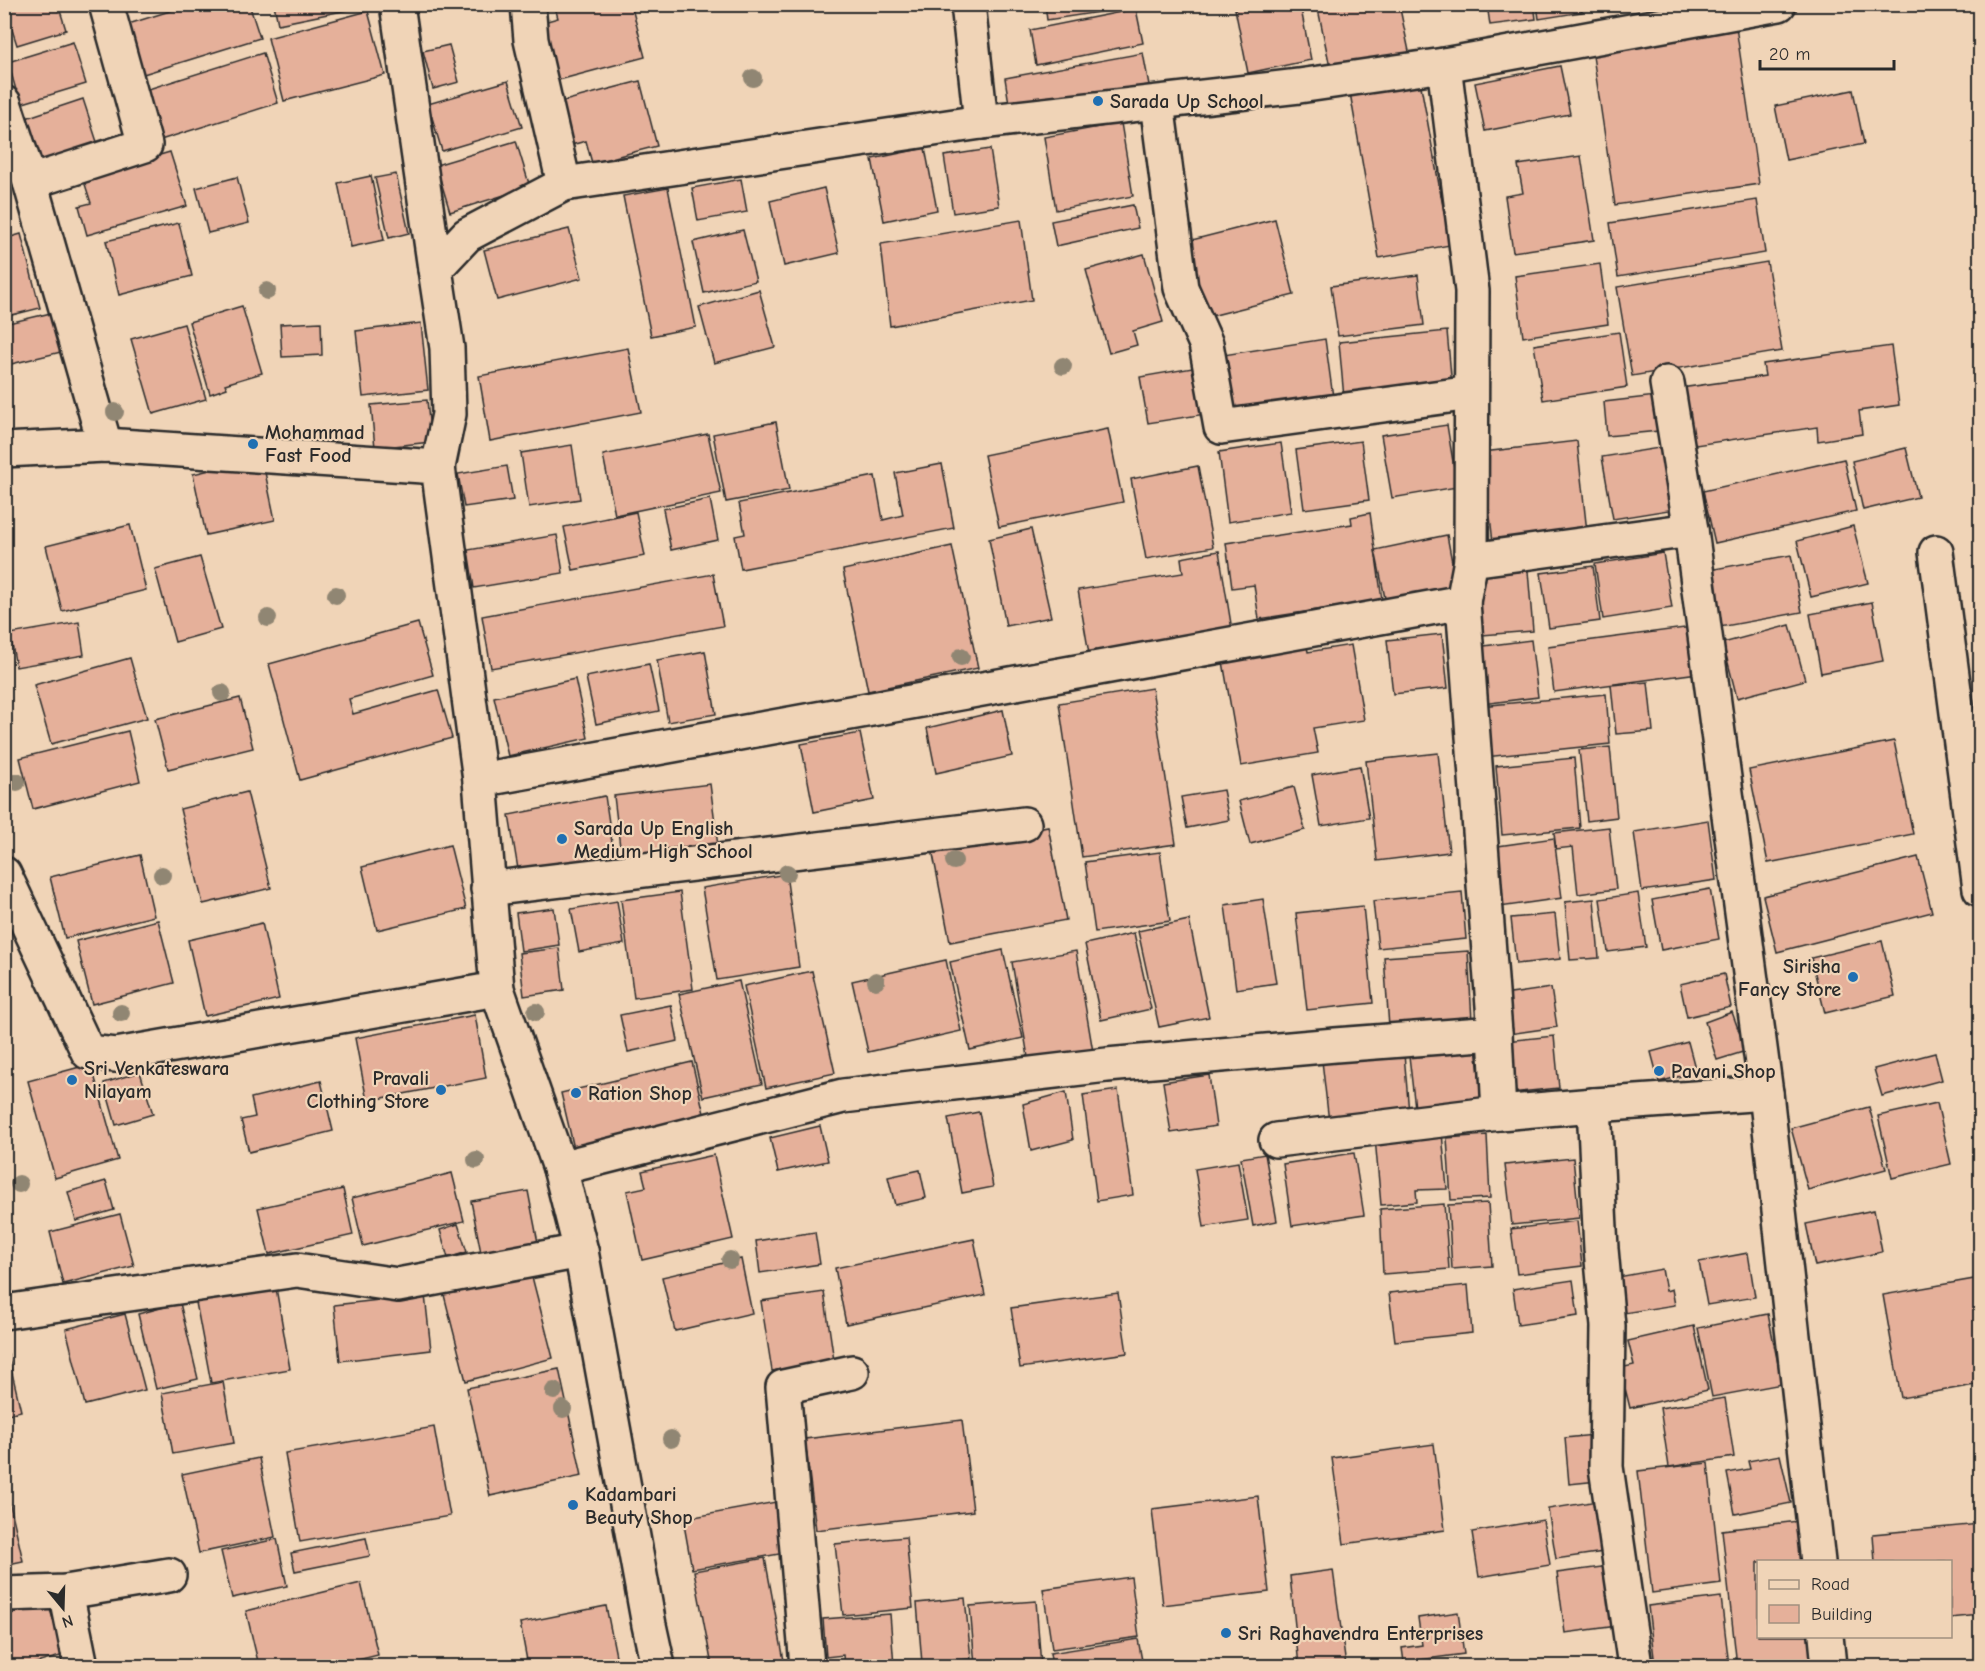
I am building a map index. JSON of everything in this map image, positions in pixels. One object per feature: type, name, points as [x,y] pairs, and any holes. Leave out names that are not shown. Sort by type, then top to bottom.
[{"type":"street","points":[[30,182],[145,145],[106,4]]},
{"type":"street","points":[[397,4],[447,348],[449,414],[438,467],[480,780],[497,988],[560,1168],[581,1251],[658,1666]]},
{"type":"street","points":[[528,4],[531,40],[564,184]]},
{"type":"street","points":[[968,4],[981,122]]},
{"type":"street","points":[[435,269],[467,235],[564,184],[981,122],[1299,86],[1444,65],[1779,4]]},
{"type":"street","points":[[1444,65],[1472,291],[1471,560],[1463,602],[1499,1113]]},
{"type":"street","points":[[4,103],[30,182],[105,444]]},
{"type":"street","points":[[1157,103],[1181,288],[1206,344],[1221,427],[1471,393]]},
{"type":"street","points":[[1667,383],[1691,530],[1766,1093],[1818,1560]]},
{"type":"street","points":[[4,450],[105,444],[438,467]]},
{"type":"street","points":[[1471,560],[1691,530]]},
{"type":"street","points":[[1936,552],[1980,889]]},
{"type":"street","points":[[480,780],[1463,602]]},
{"type":"street","points":[[488,889],[1024,824]]},
{"type":"street","points":[[4,874],[88,1052],[116,1055],[497,988]]},
{"type":"street","points":[[560,1168],[843,1096],[1107,1065],[1335,1044],[1495,1033]]},
{"type":"street","points":[[1276,1140],[1499,1113],[1766,1093]]},
{"type":"street","points":[[1594,1105],[1601,1249],[1608,1326],[1606,1467],[1635,1666]]},
{"type":"street","points":[[4,1312],[297,1270],[398,1286],[581,1251]]},
{"type":"street","points":[[807,1666],[783,1387],[852,1372]]},
{"type":"street","points":[[4,1594],[66,1592],[169,1575]]},
{"type":"street","points":[[66,1592],[81,1666]]},
{"type":"street","points":[[1826,1638],[1829,1666]]},
{"type":"building","points":[[58,4],[66,30],[17,45],[4,5]]},
{"type":"building","points":[[192,4],[249,4],[260,38],[137,76],[122,26]]},
{"type":"building","points":[[274,4],[377,4],[278,24]]},
{"type":"building","points":[[554,4],[631,4],[645,57],[555,81],[540,23],[558,18]]},
{"type":"building","points":[[1045,4],[1145,4],[1145,5],[1047,20]]},
{"type":"building","points":[[1234,4],[1300,4],[1311,60],[1248,73]]},
{"type":"building","points":[[1317,4],[1399,4],[1410,56],[1331,72]]},
{"type":"building","points":[[1487,4],[1534,4],[1536,19],[1490,25]]},
{"type":"building","points":[[1537,4],[1581,4],[1582,12],[1539,19]]},
{"type":"building","points":[[1136,9],[1143,43],[1036,65],[1030,30]]},
{"type":"building","points":[[368,11],[385,75],[284,101],[268,38]]},
{"type":"building","points":[[1736,27],[1759,184],[1615,205],[1592,49]]},
{"type":"building","points":[[73,42],[86,84],[20,104],[8,62]]},
{"type":"building","points":[[449,45],[459,82],[433,89],[423,51]]},
{"type":"building","points":[[263,53],[278,103],[154,142],[139,92]]},
{"type":"building","points":[[1143,53],[1149,85],[1010,110],[1005,78]]},
{"type":"building","points":[[1560,66],[1570,114],[1485,131],[1475,83]]},
{"type":"building","points":[[1419,75],[1450,245],[1379,258],[1349,87]]},
{"type":"building","points":[[508,81],[522,127],[442,151],[428,104]]},
{"type":"building","points":[[640,81],[657,146],[592,163],[586,141],[571,145],[560,102]]},
{"type":"building","points":[[1853,90],[1864,144],[1786,160],[1775,106]]},
{"type":"building","points":[[83,99],[99,148],[36,169],[20,120]]},
{"type":"building","points":[[1121,123],[1133,196],[1056,210],[1044,137]]},
{"type":"building","points":[[516,141],[530,187],[450,212],[436,165]]},
{"type":"building","points":[[925,148],[937,210],[884,221],[872,159]]},
{"type":"building","points":[[990,149],[999,206],[953,213],[944,156]]},
{"type":"building","points":[[170,152],[187,206],[87,235],[79,206],[91,203],[83,178]]},
{"type":"building","points":[[1581,156],[1594,240],[1513,252],[1505,196],[1523,193],[1518,165]]},
{"type":"building","points":[[396,174],[409,233],[389,238],[375,178]]},
{"type":"building","points":[[371,176],[384,240],[351,247],[338,183]]},
{"type":"building","points":[[237,177],[249,223],[208,233],[196,188]]},
{"type":"building","points":[[741,179],[747,212],[698,221],[692,188]]},
{"type":"building","points":[[668,188],[696,327],[651,336],[623,196]]},
{"type":"building","points":[[824,188],[839,253],[784,266],[770,201]]},
{"type":"building","points":[[1757,200],[1765,253],[1618,277],[1610,223]]},
{"type":"building","points":[[1133,205],[1138,228],[1056,246],[1051,221]]},
{"type":"building","points":[[1275,219],[1294,295],[1207,317],[1188,241]]},
{"type":"building","points":[[1021,220],[1032,300],[890,326],[881,244]]},
{"type":"building","points":[[179,223],[192,276],[119,295],[106,241]]},
{"type":"building","points":[[569,229],[582,278],[497,300],[484,250]]},
{"type":"building","points":[[743,230],[756,281],[704,293],[693,242]]},
{"type":"building","points":[[21,234],[40,308],[4,317],[4,239]]},
{"type":"building","points":[[1144,254],[1163,322],[1133,331],[1137,345],[1109,353],[1086,270]]},
{"type":"building","points":[[1767,262],[1782,351],[1632,376],[1617,287]]},
{"type":"building","points":[[1600,264],[1608,324],[1523,337],[1515,276]]},
{"type":"building","points":[[1418,275],[1424,325],[1338,336],[1331,286]]},
{"type":"building","points":[[759,290],[775,347],[714,363],[699,307]]},
{"type":"building","points":[[242,306],[262,373],[225,384],[227,388],[210,394],[189,322]]},
{"type":"building","points":[[51,313],[61,352],[11,364],[4,337],[4,324]]},
{"type":"building","points":[[321,322],[322,355],[282,357],[280,324]]},
{"type":"building","points":[[421,323],[428,390],[363,397],[356,331]]},
{"type":"building","points":[[184,324],[206,399],[153,414],[131,339]]},
{"type":"building","points":[[1447,331],[1452,387],[1344,398],[1339,342]]},
{"type":"building","points":[[1619,332],[1627,387],[1543,400],[1534,345]]},
{"type":"building","points":[[1325,339],[1333,397],[1226,413],[1217,356]]},
{"type":"building","points":[[1891,346],[1899,405],[1859,411],[1862,434],[1818,441],[1817,427],[1689,446],[1681,388],[1765,376],[1763,364]]},
{"type":"building","points":[[628,348],[641,412],[490,441],[479,376]]},
{"type":"building","points":[[1198,367],[1206,414],[1148,423],[1140,377]]},
{"type":"building","points":[[1656,396],[1659,431],[1607,436],[1604,402]]},
{"type":"building","points":[[427,400],[431,442],[375,448],[371,405]]},
{"type":"building","points":[[776,422],[789,490],[726,502],[713,434]]},
{"type":"building","points":[[1447,425],[1457,487],[1392,498],[1381,435]]},
{"type":"building","points":[[1108,429],[1123,502],[999,527],[984,455]]},
{"type":"building","points":[[708,434],[721,493],[615,515],[603,455]]},
{"type":"building","points":[[1361,441],[1369,500],[1304,509],[1296,450]]},
{"type":"building","points":[[1577,441],[1587,532],[1493,543],[1483,452]]},
{"type":"building","points":[[1281,443],[1291,512],[1228,522],[1219,452]]},
{"type":"building","points":[[572,445],[580,499],[529,507],[521,453]]},
{"type":"building","points":[[1665,447],[1675,509],[1613,519],[1602,457]]},
{"type":"building","points":[[1906,448],[1918,497],[1863,510],[1852,461]]},
{"type":"building","points":[[262,458],[275,520],[206,535],[193,474]]},
{"type":"building","points":[[1844,459],[1856,511],[1715,543],[1703,491]]},
{"type":"building","points":[[942,464],[954,528],[741,569],[735,536],[745,534],[739,503],[875,476],[883,520],[903,515],[895,473]]},
{"type":"building","points":[[507,466],[513,500],[464,507],[458,474]]},
{"type":"building","points":[[1198,466],[1213,547],[1146,559],[1131,479]]},
{"type":"building","points":[[710,499],[718,540],[671,550],[663,509]]},
{"type":"building","points":[[636,512],[645,556],[573,570],[564,527]]},
{"type":"building","points":[[1370,513],[1382,600],[1259,619],[1254,585],[1232,588],[1226,543],[1352,524],[1351,517]]},
{"type":"building","points":[[130,525],[146,590],[62,611],[46,546]]},
{"type":"building","points":[[1853,526],[1868,583],[1811,597],[1797,541]]},
{"type":"building","points":[[1031,529],[1051,617],[1006,626],[989,539]]},
{"type":"building","points":[[557,535],[563,573],[474,588],[468,550]]},
{"type":"building","points":[[1447,535],[1457,589],[1386,603],[1375,550]]},
{"type":"building","points":[[952,546],[978,668],[868,691],[843,570]]},
{"type":"building","points":[[1219,551],[1232,630],[1089,654],[1078,590],[1183,573],[1181,558]]},
{"type":"building","points":[[1663,553],[1672,608],[1603,619],[1595,564]]},
{"type":"building","points":[[1791,555],[1802,612],[1720,627],[1709,570]]},
{"type":"building","points":[[200,557],[221,629],[175,642],[155,569]]},
{"type":"building","points":[[1593,566],[1600,621],[1549,628],[1541,573]]},
{"type":"building","points":[[1528,571],[1533,631],[1482,635],[1478,575]]},
{"type":"building","points":[[713,574],[723,626],[491,668],[482,616]]},
{"type":"building","points":[[1872,602],[1883,661],[1821,673],[1810,614]]},
{"type":"building","points":[[79,622],[84,655],[16,667],[10,634]]},
{"type":"building","points":[[418,623],[433,675],[349,699],[353,714],[438,690],[452,738],[300,780],[269,664]]},
{"type":"building","points":[[1790,625],[1805,680],[1737,698],[1723,643]]},
{"type":"building","points":[[1692,627],[1698,673],[1554,692],[1548,646]]},
{"type":"building","points":[[1442,634],[1448,688],[1393,694],[1387,640]]},
{"type":"building","points":[[1305,636],[1308,652],[1351,645],[1364,720],[1313,728],[1318,753],[1241,766],[1221,650]]},
{"type":"building","points":[[1531,640],[1538,697],[1482,704],[1476,647]]},
{"type":"building","points":[[705,651],[716,714],[668,722],[657,660]]},
{"type":"building","points":[[130,658],[147,718],[51,744],[34,685]]},
{"type":"building","points":[[649,664],[659,711],[596,724],[586,677]]},
{"type":"building","points":[[575,679],[588,738],[508,756],[494,697]]},
{"type":"building","points":[[1648,682],[1653,731],[1616,734],[1611,685]]},
{"type":"building","points":[[1152,688],[1176,844],[1082,857],[1059,703]]},
{"type":"building","points":[[1606,694],[1610,744],[1485,757],[1480,706]]},
{"type":"building","points":[[240,698],[253,748],[168,769],[155,719]]},
{"type":"building","points":[[1003,710],[1012,756],[936,773],[927,728]]},
{"type":"building","points":[[128,731],[140,781],[33,809],[20,758]]},
{"type":"building","points":[[860,733],[874,800],[814,812],[801,744]]},
{"type":"building","points":[[1894,741],[1913,834],[1768,863],[1749,770]]},
{"type":"building","points":[[1610,747],[1617,817],[1587,821],[1579,750]]},
{"type":"building","points":[[1438,753],[1449,852],[1377,861],[1366,761]]},
{"type":"building","points":[[1574,758],[1580,828],[1502,835],[1496,766]]},
{"type":"building","points":[[1360,766],[1369,818],[1321,826],[1312,775]]},
{"type":"building","points":[[710,784],[719,854],[622,864],[614,796]]},
{"type":"building","points":[[1294,787],[1305,830],[1250,844],[1239,801]]},
{"type":"building","points":[[1223,790],[1229,820],[1187,828],[1181,797]]},
{"type":"building","points":[[247,792],[271,888],[203,904],[180,809]]},
{"type":"building","name":"Sarada Up English Medium High School","points":[[605,796],[615,863],[519,875],[509,815]]},
{"type":"building","points":[[1708,820],[1716,880],[1642,891],[1634,832]]},
{"type":"building","points":[[1048,826],[1066,920],[950,942],[932,849]]},
{"type":"building","points":[[1609,827],[1616,889],[1578,894],[1573,847],[1556,849],[1554,833]]},
{"type":"building","points":[[1554,838],[1562,898],[1493,908],[1484,848]]},
{"type":"building","points":[[450,845],[466,909],[377,930],[362,867]]},
{"type":"building","points":[[1160,852],[1170,921],[1095,932],[1085,862]]},
{"type":"building","points":[[140,855],[154,916],[65,938],[50,877]]},
{"type":"building","points":[[1918,857],[1932,912],[1777,952],[1763,896]]},
{"type":"building","points":[[786,874],[799,967],[717,980],[702,888]]},
{"type":"building","points":[[1710,889],[1719,939],[1661,950],[1652,900]]},
{"type":"building","points":[[680,892],[693,989],[634,998],[621,900]]},
{"type":"building","points":[[1462,892],[1466,939],[1378,948],[1373,901]]},
{"type":"building","points":[[1638,893],[1646,947],[1608,952],[1600,899]]},
{"type":"building","points":[[1263,899],[1276,983],[1236,989],[1225,905]]},
{"type":"building","points":[[1594,899],[1599,958],[1570,960],[1565,902]]},
{"type":"building","points":[[617,901],[624,944],[579,952],[571,909]]},
{"type":"building","points":[[1363,906],[1373,1003],[1307,1010],[1296,913]]},
{"type":"building","points":[[554,908],[559,945],[521,951],[516,913]]},
{"type":"building","points":[[1555,914],[1560,959],[1516,964],[1511,918]]},
{"type":"building","points":[[158,920],[174,983],[92,1004],[76,941]]},
{"type":"building","points":[[1189,920],[1209,1017],[1159,1027],[1138,931]]},
{"type":"building","points":[[262,923],[279,999],[205,1016],[188,940]]},
{"type":"building","points":[[1134,933],[1151,1009],[1101,1020],[1085,944]]},
{"type":"building","name":"Sirisha Fancy Store","points":[[1882,941],[1895,996],[1825,1013],[1811,958]]},
{"type":"building","points":[[559,948],[564,990],[524,996],[519,953]]},
{"type":"building","points":[[1003,950],[1023,1038],[970,1050],[950,962]]},
{"type":"building","points":[[1076,951],[1093,1052],[1029,1063],[1012,962]]},
{"type":"building","points":[[1468,951],[1472,1021],[1389,1027],[1384,957]]},
{"type":"building","points":[[946,960],[961,1031],[868,1052],[852,981]]},
{"type":"building","points":[[812,971],[835,1073],[766,1088],[744,986]]},
{"type":"building","points":[[1724,974],[1731,1007],[1687,1017],[1680,984]]},
{"type":"building","points":[[739,981],[762,1084],[703,1097],[679,994]]},
{"type":"building","points":[[1551,988],[1557,1027],[1502,1035],[1497,996]]},
{"type":"building","points":[[671,1005],[678,1041],[628,1052],[620,1015]]},
{"type":"building","points":[[1732,1012],[1746,1051],[1717,1060],[1705,1022]]},
{"type":"building","points":[[475,1015],[486,1078],[367,1101],[355,1038]]},
{"type":"building","points":[[1554,1036],[1559,1088],[1510,1093],[1505,1041]]},
{"type":"building","points":[[1688,1042],[1696,1072],[1659,1082],[1651,1052]]},
{"type":"building","points":[[1476,1048],[1482,1101],[1415,1108],[1409,1056]]},
{"type":"building","points":[[1935,1053],[1942,1080],[1882,1096],[1874,1069]]},
{"type":"building","points":[[1404,1054],[1409,1113],[1329,1122],[1322,1061]]},
{"type":"building","points":[[692,1062],[706,1122],[575,1153],[561,1093]]},
{"type":"building","points":[[91,1064],[118,1160],[55,1178],[28,1081]]},
{"type":"building","points":[[140,1072],[153,1114],[116,1125],[104,1083]]},
{"type":"building","points":[[1209,1075],[1216,1126],[1171,1133],[1163,1082]]},
{"type":"building","points":[[321,1081],[333,1131],[249,1152],[241,1120],[255,1117],[251,1098]]},
{"type":"building","points":[[1118,1090],[1133,1195],[1097,1201],[1083,1095]]},
{"type":"building","points":[[1066,1092],[1073,1140],[1031,1151],[1023,1104]]},
{"type":"building","points":[[1937,1103],[1951,1164],[1892,1178],[1878,1116]]},
{"type":"building","points":[[1869,1107],[1886,1169],[1808,1190],[1791,1128]]},
{"type":"building","points":[[979,1112],[993,1187],[962,1193],[948,1118]]},
{"type":"building","points":[[820,1126],[828,1161],[778,1172],[770,1138]]},
{"type":"building","points":[[1442,1133],[1447,1189],[1416,1190],[1417,1202],[1381,1205],[1375,1138]]},
{"type":"building","points":[[1487,1135],[1490,1198],[1451,1200],[1447,1138]]},
{"type":"building","points":[[1354,1153],[1364,1215],[1292,1226],[1283,1164]]},
{"type":"building","points":[[1265,1154],[1277,1221],[1253,1226],[1241,1158]]},
{"type":"building","points":[[714,1155],[733,1239],[642,1260],[627,1191],[646,1187],[642,1171]]},
{"type":"building","points":[[1573,1158],[1579,1218],[1512,1225],[1505,1165]]},
{"type":"building","points":[[1238,1162],[1248,1220],[1204,1227],[1195,1169]]},
{"type":"building","points":[[920,1170],[926,1198],[895,1205],[888,1177]]},
{"type":"building","points":[[452,1173],[464,1221],[363,1246],[352,1198]]},
{"type":"building","points":[[106,1181],[114,1210],[76,1221],[68,1192]]},
{"type":"building","points":[[343,1189],[353,1235],[269,1254],[258,1208]]},
{"type":"building","points":[[528,1191],[539,1248],[482,1258],[471,1201]]},
{"type":"building","points":[[1488,1203],[1492,1266],[1452,1269],[1448,1205]]},
{"type":"building","points":[[1444,1204],[1449,1269],[1383,1274],[1380,1209]]},
{"type":"building","points":[[1874,1210],[1882,1252],[1815,1266],[1806,1224]]},
{"type":"building","points":[[120,1214],[134,1266],[63,1284],[50,1232]]},
{"type":"building","points":[[1577,1221],[1582,1266],[1517,1274],[1511,1229]]},
{"type":"building","points":[[458,1224],[467,1252],[448,1258],[440,1230]]},
{"type":"building","points":[[815,1232],[820,1264],[760,1273],[756,1241]]},
{"type":"building","points":[[974,1239],[985,1295],[846,1324],[835,1268]]},
{"type":"building","points":[[1748,1253],[1755,1297],[1707,1305],[1699,1262]]},
{"type":"building","points":[[741,1259],[752,1313],[675,1331],[662,1277]]},
{"type":"building","points":[[530,1269],[553,1358],[466,1381],[443,1291]]},
{"type":"building","points":[[1662,1269],[1666,1291],[1672,1289],[1675,1305],[1624,1313],[1618,1277]]},
{"type":"building","points":[[1980,1278],[1980,1384],[1901,1398],[1883,1295]]},
{"type":"building","points":[[1573,1280],[1578,1316],[1518,1325],[1513,1289]]},
{"type":"building","points":[[275,1282],[290,1369],[211,1383],[195,1297]]},
{"type":"building","points":[[1468,1285],[1472,1333],[1395,1341],[1389,1293]]},
{"type":"building","points":[[824,1292],[834,1361],[772,1371],[761,1301]]},
{"type":"building","points":[[1118,1293],[1127,1353],[1020,1368],[1011,1308]]},
{"type":"building","points":[[425,1295],[431,1350],[340,1361],[334,1305]]},
{"type":"building","points":[[180,1303],[198,1379],[156,1389],[138,1314]]},
{"type":"building","points":[[125,1314],[145,1390],[85,1405],[66,1329]]},
{"type":"building","points":[[1768,1314],[1782,1384],[1712,1397],[1698,1328]]},
{"type":"building","points":[[1694,1326],[1708,1390],[1630,1408],[1620,1368],[1634,1365],[1628,1341]]},
{"type":"building","points":[[4,1339],[21,1411],[4,1415]]},
{"type":"building","points":[[559,1369],[582,1476],[490,1496],[467,1388]]},
{"type":"building","points":[[223,1382],[234,1443],[173,1454],[162,1393]]},
{"type":"building","points":[[1725,1398],[1734,1457],[1669,1467],[1660,1408]]},
{"type":"building","points":[[962,1420],[973,1511],[816,1530],[805,1439]]},
{"type":"building","points":[[434,1427],[450,1516],[300,1542],[285,1453]]},
{"type":"building","points":[[1594,1435],[1598,1481],[1569,1484],[1565,1438]]},
{"type":"building","points":[[1434,1444],[1445,1530],[1344,1544],[1332,1458]]},
{"type":"building","points":[[1780,1455],[1791,1503],[1735,1514],[1727,1473],[1750,1469],[1748,1461]]},
{"type":"building","points":[[259,1458],[275,1537],[199,1553],[182,1474]]},
{"type":"building","points":[[1708,1463],[1721,1584],[1652,1593],[1638,1471]]},
{"type":"building","points":[[7,1491],[23,1561],[4,1565],[4,1492]]},
{"type":"building","points":[[1258,1496],[1269,1592],[1163,1605],[1152,1509]]},
{"type":"building","points":[[1609,1499],[1617,1550],[1556,1559],[1548,1509]]},
{"type":"building","points":[[776,1502],[785,1553],[692,1569],[683,1519]]},
{"type":"building","points":[[1543,1520],[1550,1565],[1479,1577],[1472,1532]]},
{"type":"building","points":[[1798,1521],[1802,1560],[1757,1560],[1757,1638],[1811,1638],[1814,1666],[1737,1666],[1722,1530]]},
{"type":"building","points":[[1980,1524],[1980,1615],[1952,1618],[1952,1560],[1875,1560],[1873,1534]]},
{"type":"building","points":[[906,1537],[913,1608],[843,1615],[835,1544]]},
{"type":"building","points":[[366,1538],[370,1556],[295,1571],[291,1553]]},
{"type":"building","points":[[277,1539],[287,1586],[232,1598],[221,1551]]},
{"type":"building","points":[[765,1558],[785,1666],[712,1666],[694,1571]]},
{"type":"building","points":[[1609,1566],[1617,1626],[1565,1633],[1557,1573]]},
{"type":"building","points":[[1333,1570],[1346,1666],[1299,1666],[1290,1576]]},
{"type":"building","points":[[1131,1577],[1139,1637],[1052,1649],[1043,1589]]},
{"type":"building","points":[[361,1583],[378,1655],[334,1666],[259,1666],[246,1611]]},
{"type":"building","points":[[1721,1597],[1729,1666],[1655,1666],[1648,1606]]},
{"type":"building","points":[[965,1598],[971,1659],[922,1663],[917,1603]]},
{"type":"building","points":[[1036,1601],[1041,1666],[975,1666],[970,1606]]},
{"type":"building","points":[[48,1603],[64,1655],[26,1666],[4,1666],[4,1616]]},
{"type":"building","points":[[606,1606],[618,1666],[528,1666],[520,1623]]},
{"type":"building","points":[[1458,1612],[1464,1654],[1404,1662],[1402,1648],[1422,1645],[1418,1618]]},
{"type":"building","points":[[890,1614],[894,1666],[844,1666],[843,1655],[826,1657],[823,1619]]},
{"type":"building","points":[[1138,1639],[1143,1666],[1052,1666],[1050,1653]]},
{"type":"place","name":"Sarada Up School","points":[[1098,101]]},
{"type":"place","name":"Mohammad Fast Food","points":[[253,444]]},
{"type":"place","name":"Sarada Up English Medium High School","points":[[562,839]]},
{"type":"place","name":"Sirisha Fancy Store","points":[[1853,977]]},
{"type":"place","name":"Pavani Shop","points":[[1659,1071]]},
{"type":"place","name":"Sri Venkateswara Nilayam","points":[[72,1080]]},
{"type":"place","name":"Pravali Clothing Store","points":[[441,1090]]},
{"type":"place","name":"Ration Shop","points":[[576,1093]]},
{"type":"place","name":"Kadambari Beauty Shop","points":[[573,1505]]},
{"type":"place","name":"Sri Raghavendra Enterprises","points":[[1226,1633]]}]
